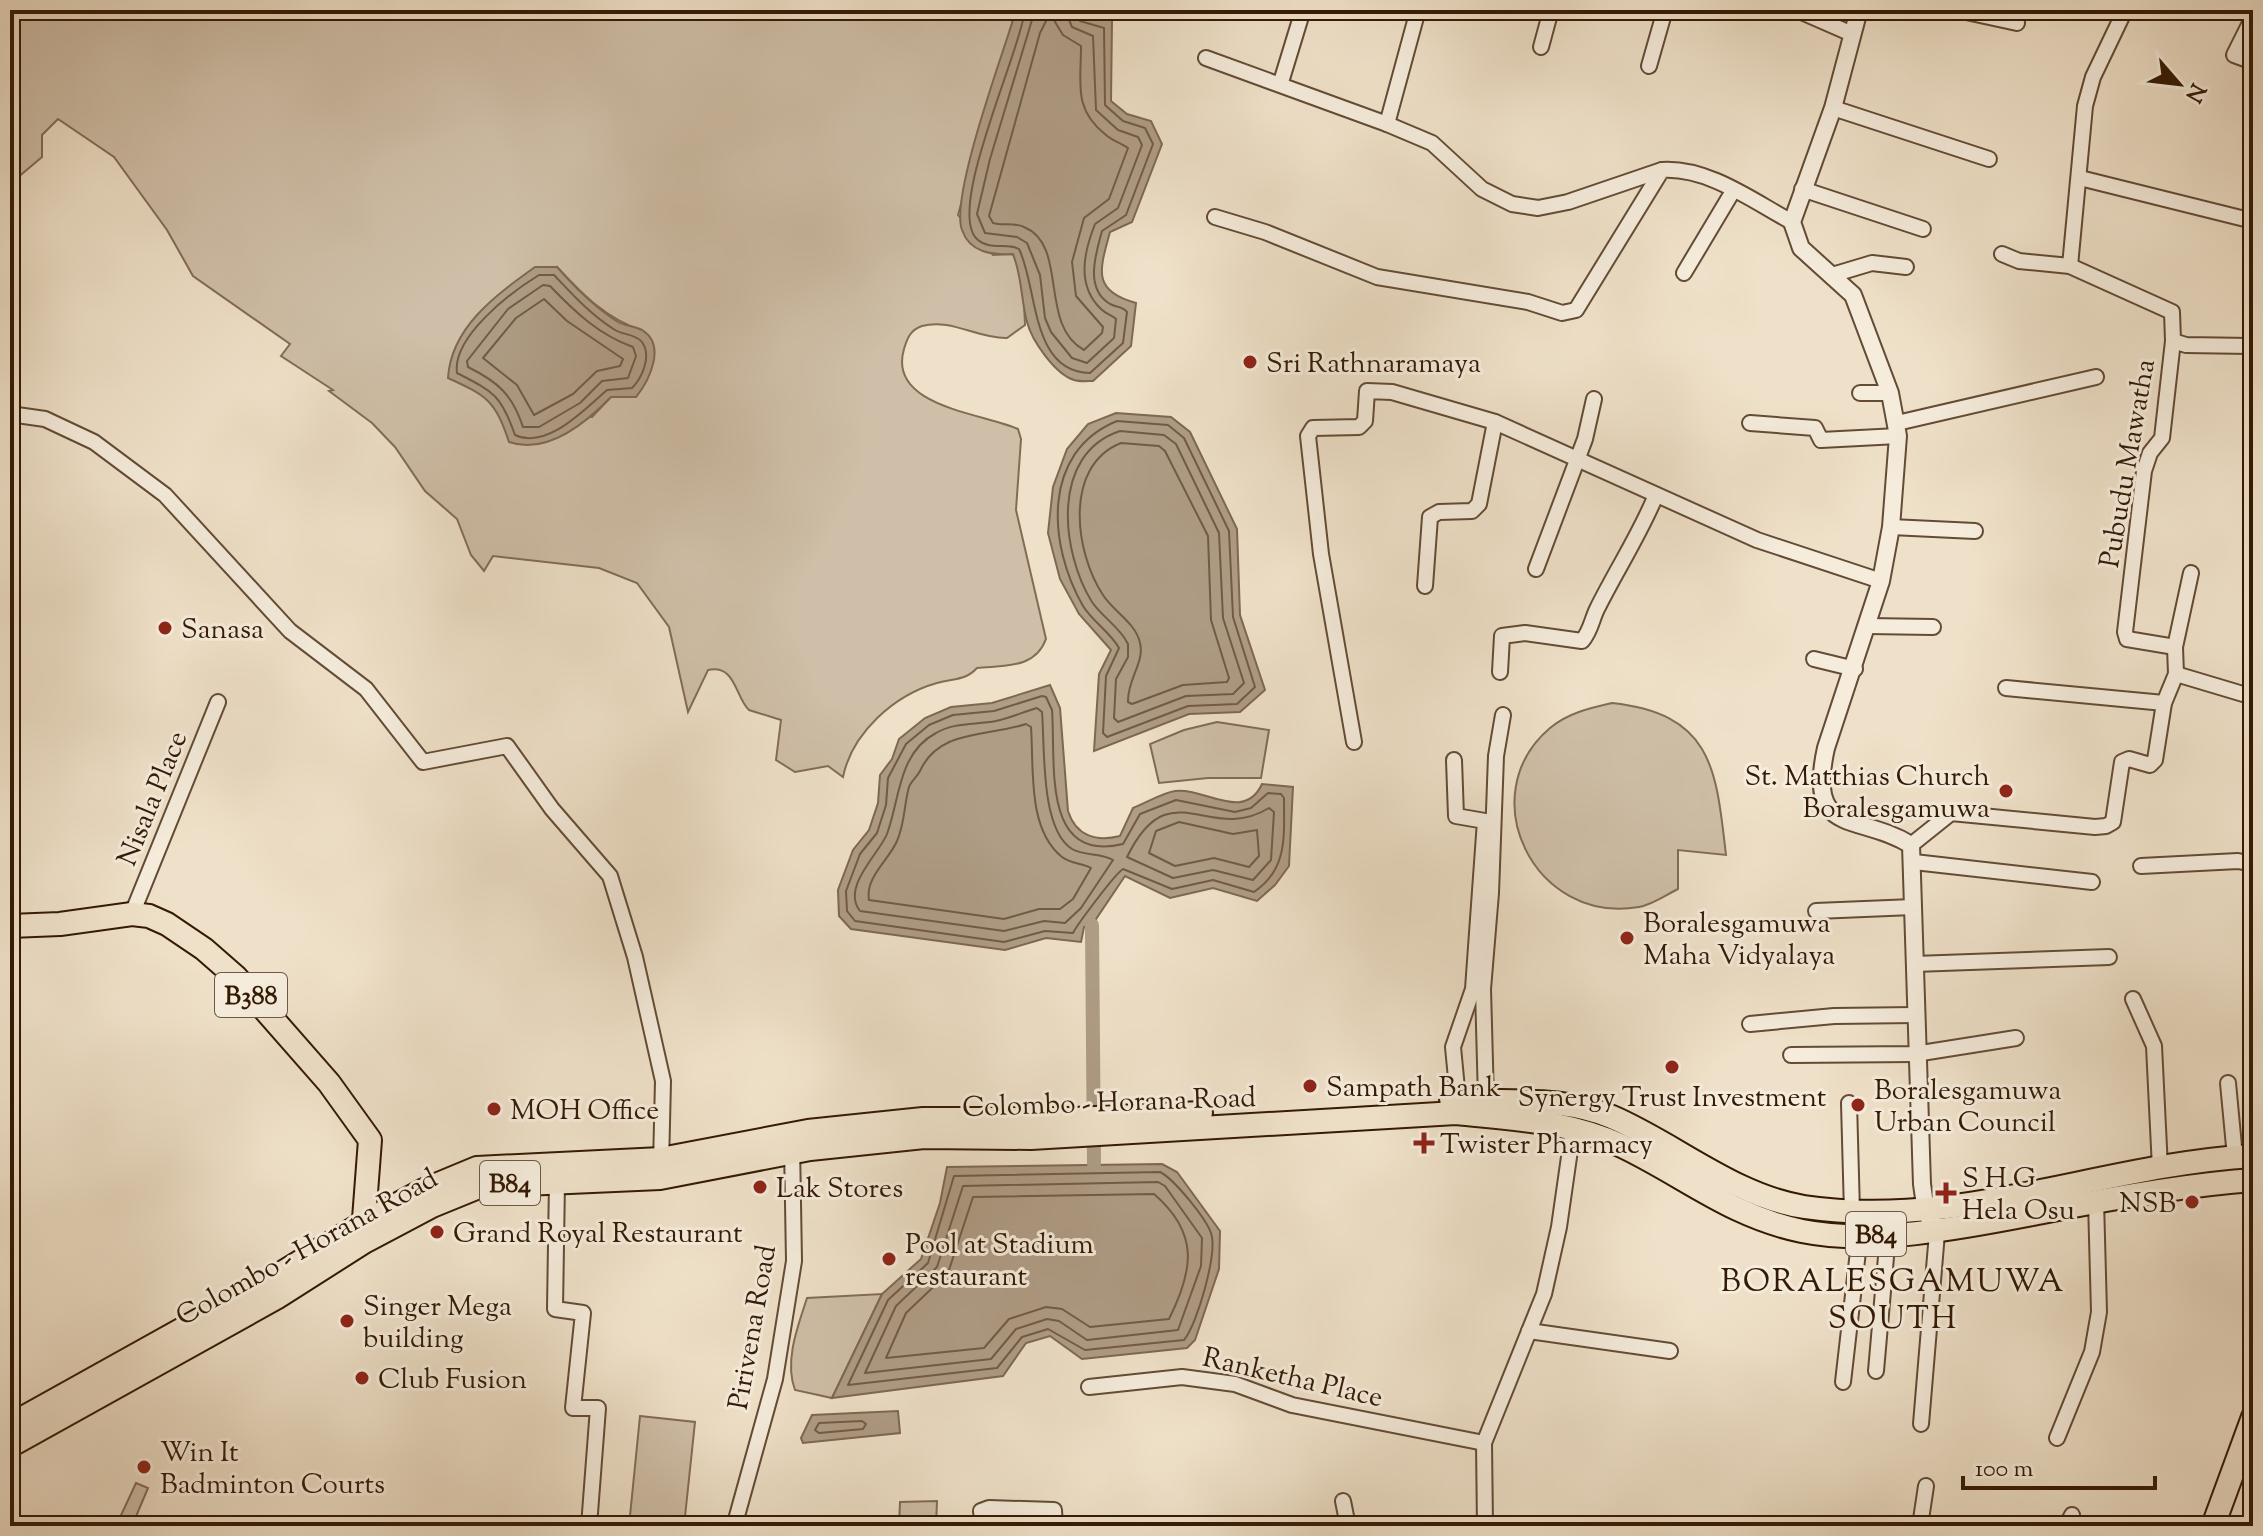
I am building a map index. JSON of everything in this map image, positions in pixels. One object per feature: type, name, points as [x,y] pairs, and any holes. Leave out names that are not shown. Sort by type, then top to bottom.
[{"type":"main road","name":"B388","points":[[10,926],[60,924],[132,914],[149,916],[167,924],[204,949],[236,977],[329,1083],[370,1140],[363,1232]]},
{"type":"main road","name":"Colombo - Horana Road","points":[[1111,1125],[1458,1099],[1545,1101],[1593,1110],[1644,1132],[1725,1178],[1776,1199],[1800,1206],[1852,1212],[1926,1212],[1971,1206],[2160,1168],[2244,1157]]},
{"type":"main road","name":"Colombo - Horana Road","points":[[363,1232],[481,1186],[557,1181],[661,1168],[923,1119],[1074,1127],[1456,1113],[1519,1117],[1573,1129],[1621,1145],[1704,1195],[1751,1216],[1804,1232],[1937,1233],[2096,1201],[2253,1180]]},
{"type":"main road","name":"Colombo - Horana Road","points":[[10,1446],[363,1232],[424,1190],[477,1168],[661,1168]]},
{"type":"main road","name":"Colombo - Horana Road","points":[[10,1425],[206,1326]]},
{"type":"main road","points":[[2213,1526],[2253,1417]]},
{"type":"street","points":[[1281,82],[1303,10]]},
{"type":"street","points":[[1387,124],[1418,10]]},
{"type":"street","points":[[1541,47],[1551,10]]},
{"type":"street","points":[[1649,66],[1665,10]]},
{"type":"street","points":[[1797,10],[1852,34]]},
{"type":"street","points":[[1859,10],[1833,108],[1792,222],[1801,248],[1846,285],[1865,320],[1890,393],[1898,430],[1891,527],[1881,581],[1855,669],[1826,748],[1824,803],[1845,822],[1892,833],[1912,853],[2092,882]]},
{"type":"street","points":[[1957,10],[2017,23]]},
{"type":"street","points":[[2070,266],[2085,106],[2093,77],[2125,10]]},
{"type":"street","points":[[2253,17],[2234,55],[2253,62]]},
{"type":"street","points":[[1206,58],[1281,82],[1432,143],[1482,189],[1512,204],[1538,208],[1568,202],[1662,170],[1684,168],[1792,222]]},
{"type":"street","points":[[1833,108],[1989,159]]},
{"type":"street","points":[[1215,217],[1265,232],[1377,277],[1528,302],[1562,313],[1576,310],[1662,170]]},
{"type":"street","points":[[2080,178],[2253,221]]},
{"type":"street","points":[[1802,189],[1923,229]]},
{"type":"street","points":[[1684,273],[1733,191]]},
{"type":"street","points":[[2002,254],[2019,261],[2070,266],[2172,312],[2173,341],[2186,345],[2250,346]]},
{"type":"street","points":[[1832,275],[1872,263],[1906,267]]},
{"type":"street","name":"Pubudu Mawatha","points":[[2173,341],[2162,438],[2150,453],[2144,471],[2125,632],[2127,639],[2175,647]]},
{"type":"street","points":[[1750,423],[1815,428],[1821,440],[1898,430],[2096,377]]},
{"type":"street","points":[[1354,742],[1321,554],[1308,436],[1313,428],[1324,425],[1359,427],[1365,421],[1367,391],[1392,392],[1495,422],[1758,541],[1881,581]]},
{"type":"street","points":[[1860,393],[1890,393]]},
{"type":"street","points":[[1536,569],[1576,461],[1594,399]]},
{"type":"street","points":[[10,414],[45,419],[94,442],[165,495],[290,631],[366,689],[423,762],[507,746],[552,809],[610,876],[635,957],[663,1081],[661,1168]]},
{"type":"street","points":[[1425,586],[1430,517],[1439,512],[1472,511],[1479,504],[1495,422]]},
{"type":"street","points":[[1500,672],[1502,636],[1525,633],[1582,641],[1597,607],[1625,562],[1656,495]]},
{"type":"street","points":[[1891,527],[1975,531]]},
{"type":"street","points":[[1921,1424],[1937,1233],[1926,1212],[1915,1054],[1912,853],[1951,813],[2106,826],[2113,822],[2122,762],[2129,759],[2150,765],[2155,760],[2164,703],[2176,674],[2175,647],[2191,573]]},
{"type":"street","points":[[1868,626],[1933,627]]},
{"type":"street","points":[[1814,659],[1855,669]]},
{"type":"street","points":[[2176,674],[2253,697]]},
{"type":"street","points":[[2006,688],[2164,703]]},
{"type":"street","name":"Nisala Place","points":[[132,914],[218,702]]},
{"type":"street","points":[[1486,1099],[1483,989],[1491,893],[1496,756],[1503,715]]},
{"type":"street","points":[[1454,760],[1456,816],[1485,821],[1473,989],[1453,1047],[1458,1099]]},
{"type":"street","points":[[2141,866],[2238,861],[2253,866],[2253,881]]},
{"type":"street","points":[[1816,911],[1913,907]]},
{"type":"street","points":[[1914,964],[2109,957]]},
{"type":"street","points":[[2133,999],[2154,1046],[2160,1168]]},
{"type":"street","points":[[1750,1024],[1834,1016],[1915,1015]]},
{"type":"street","points":[[1791,1055],[1915,1054],[2016,1038]]},
{"type":"street","points":[[2228,1083],[2244,1157]]},
{"type":"street","points":[[1849,1103],[1852,1212]]},
{"type":"street","points":[[1485,1526],[1484,1443],[1544,1294],[1559,1227],[1573,1129]]},
{"type":"street","name":"Pirivena Road","points":[[738,1526],[752,1458],[775,1379],[794,1261],[792,1144]]},
{"type":"street","points":[[557,1181],[555,1309],[583,1313],[573,1408],[598,1408],[589,1526]]},
{"type":"street","points":[[2057,1438],[2094,1339],[2099,1312],[2096,1201]]},
{"type":"street","points":[[1843,1382],[1860,1234]]},
{"type":"street","points":[[1876,1371],[1888,1234]]},
{"type":"street","points":[[1529,1331],[1670,1351]]},
{"type":"street","name":"Ranketha Place","points":[[1089,1387],[1182,1377],[1235,1384],[1292,1405],[1484,1443]]},
{"type":"street","points":[[1920,1526],[1926,1486]]},
{"type":"street","points":[[1343,1501],[1348,1526]]},
{"type":"street","points":[[983,1526],[981,1511],[989,1508],[1054,1510],[1055,1526]]},
{"type":"shaded area","points":[[10,10],[1019,10],[1013,20],[958,215],[993,255],[1013,254],[1023,280],[1025,325],[1007,338],[943,325],[922,326],[908,338],[903,368],[910,384],[923,396],[1018,429],[1021,439],[1016,510],[1046,639],[1035,656],[1027,661],[977,668],[964,677],[921,689],[891,706],[855,745],[843,777],[828,766],[795,772],[776,760],[781,720],[749,710],[724,672],[708,670],[688,712],[669,627],[637,583],[599,568],[493,556],[484,571],[471,555],[457,519],[425,491],[395,447],[372,423],[329,391],[333,390],[281,356],[290,344],[193,276],[167,230],[114,157],[58,119],[42,135],[42,157],[16,179],[10,167]],"holes":[[[557,267],[606,313],[643,331],[611,397],[592,417],[501,417],[484,395]]]},
{"type":"shaded area","points":[[1612,703],[1645,709],[1671,719],[1690,733],[1703,751],[1712,772],[1722,824],[1726,855],[1678,850],[1678,889],[1639,907],[1602,907],[1570,896],[1544,876],[1526,849],[1516,819],[1516,787],[1527,756],[1550,728],[1564,718]]},
{"type":"shaded area","points":[[1217,722],[1269,730],[1261,778],[1208,778],[1159,783],[1150,744],[1184,730]]},
{"type":"shaded area","points":[[882,1294],[832,1398],[795,1390],[792,1356],[807,1298]]},
{"type":"shaded area","points":[[640,1416],[695,1422],[684,1526],[629,1526]]},
{"type":"shaded area","points":[[136,1483],[148,1488],[132,1526],[116,1526]]},
{"type":"shaded area","points":[[937,1501],[936,1526],[899,1526],[900,1502]]},
{"type":"water","points":[[1019,10],[1066,10],[1112,20],[1111,101],[1127,114],[1151,121],[1162,144],[1132,222],[1110,232],[1102,268],[1105,285],[1122,298],[1136,303],[1131,346],[1093,381],[1076,381],[1067,377],[1039,347],[1027,322],[1013,254],[990,253],[976,248],[962,230],[960,213],[970,160],[988,95]]},
{"type":"water","points":[[535,267],[557,267],[601,310],[618,322],[642,330],[649,337],[655,354],[650,373],[636,397],[611,397],[577,427],[551,441],[523,445],[509,442],[499,417],[488,401],[448,378],[457,343],[467,328],[491,301]]},
{"type":"water","points":[[1116,413],[1171,417],[1190,432],[1237,529],[1240,615],[1265,690],[1240,712],[1189,714],[1094,751],[1099,674],[1111,650],[1079,614],[1060,579],[1048,533],[1053,487],[1067,449],[1088,424]]},
{"type":"water","points":[[1050,685],[1060,708],[1068,811],[1076,826],[1095,837],[1120,836],[1133,808],[1175,791],[1234,802],[1245,801],[1262,784],[1293,787],[1289,866],[1275,885],[1257,901],[1213,888],[1170,898],[1125,876],[1092,925],[1084,927],[1081,942],[1046,938],[1005,950],[851,929],[839,916],[838,890],[853,850],[869,830],[878,803],[880,775],[892,759],[899,739],[925,718],[951,707],[992,703]]},
{"type":"water","points":[[1162,1164],[1177,1172],[1220,1231],[1219,1269],[1195,1340],[1187,1348],[1082,1359],[1050,1336],[1026,1343],[1003,1376],[832,1398],[882,1294],[921,1259],[940,1203],[947,1167]]},
{"type":"water","points":[[898,1411],[900,1433],[803,1443],[801,1438],[812,1415]]},
{"type":"waterway","points":[[1092,925],[1094,1164]]},
{"type":"place","name":"Sri Rathnaramaya","points":[[1250,362]]},
{"type":"place","name":"Sanasa","points":[[165,628]]},
{"type":"place","name":"St. Matthias Church Boralesgamuwa","points":[[2006,791]]},
{"type":"place","name":"Boralesgamuwa Maha Vidyalaya","points":[[1627,938]]},
{"type":"place","name":"Synergy Trust Investment","points":[[1672,1067]]},
{"type":"place","name":"Sampath Bank","points":[[1310,1086]]},
{"type":"place","name":"Boralesgamuwa Urban Council","points":[[1858,1105]]},
{"type":"place","name":"MOH Office","points":[[494,1109]]},
{"type":"place","name":"Twister Pharmacy","points":[[1424,1143]]},
{"type":"place","name":"Lak Stores","points":[[760,1187]]},
{"type":"place","name":"S H G Hela Osu","points":[[1946,1193]]},
{"type":"place","name":"NSB","points":[[2192,1202]]},
{"type":"place","name":"Grand Royal Restaurant","points":[[437,1232]]},
{"type":"place","name":"Pool at Stadium restaurant","points":[[889,1259]]},
{"type":"place","name":"Singer Mega building","points":[[347,1321]]},
{"type":"place","name":"Club Fusion","points":[[362,1378]]},
{"type":"place","name":"Win It Badminton Courts","points":[[144,1467]]},
{"type":"district","name":"BORALESGAMUWA SOUTH","points":[[1893,1298]]}]
